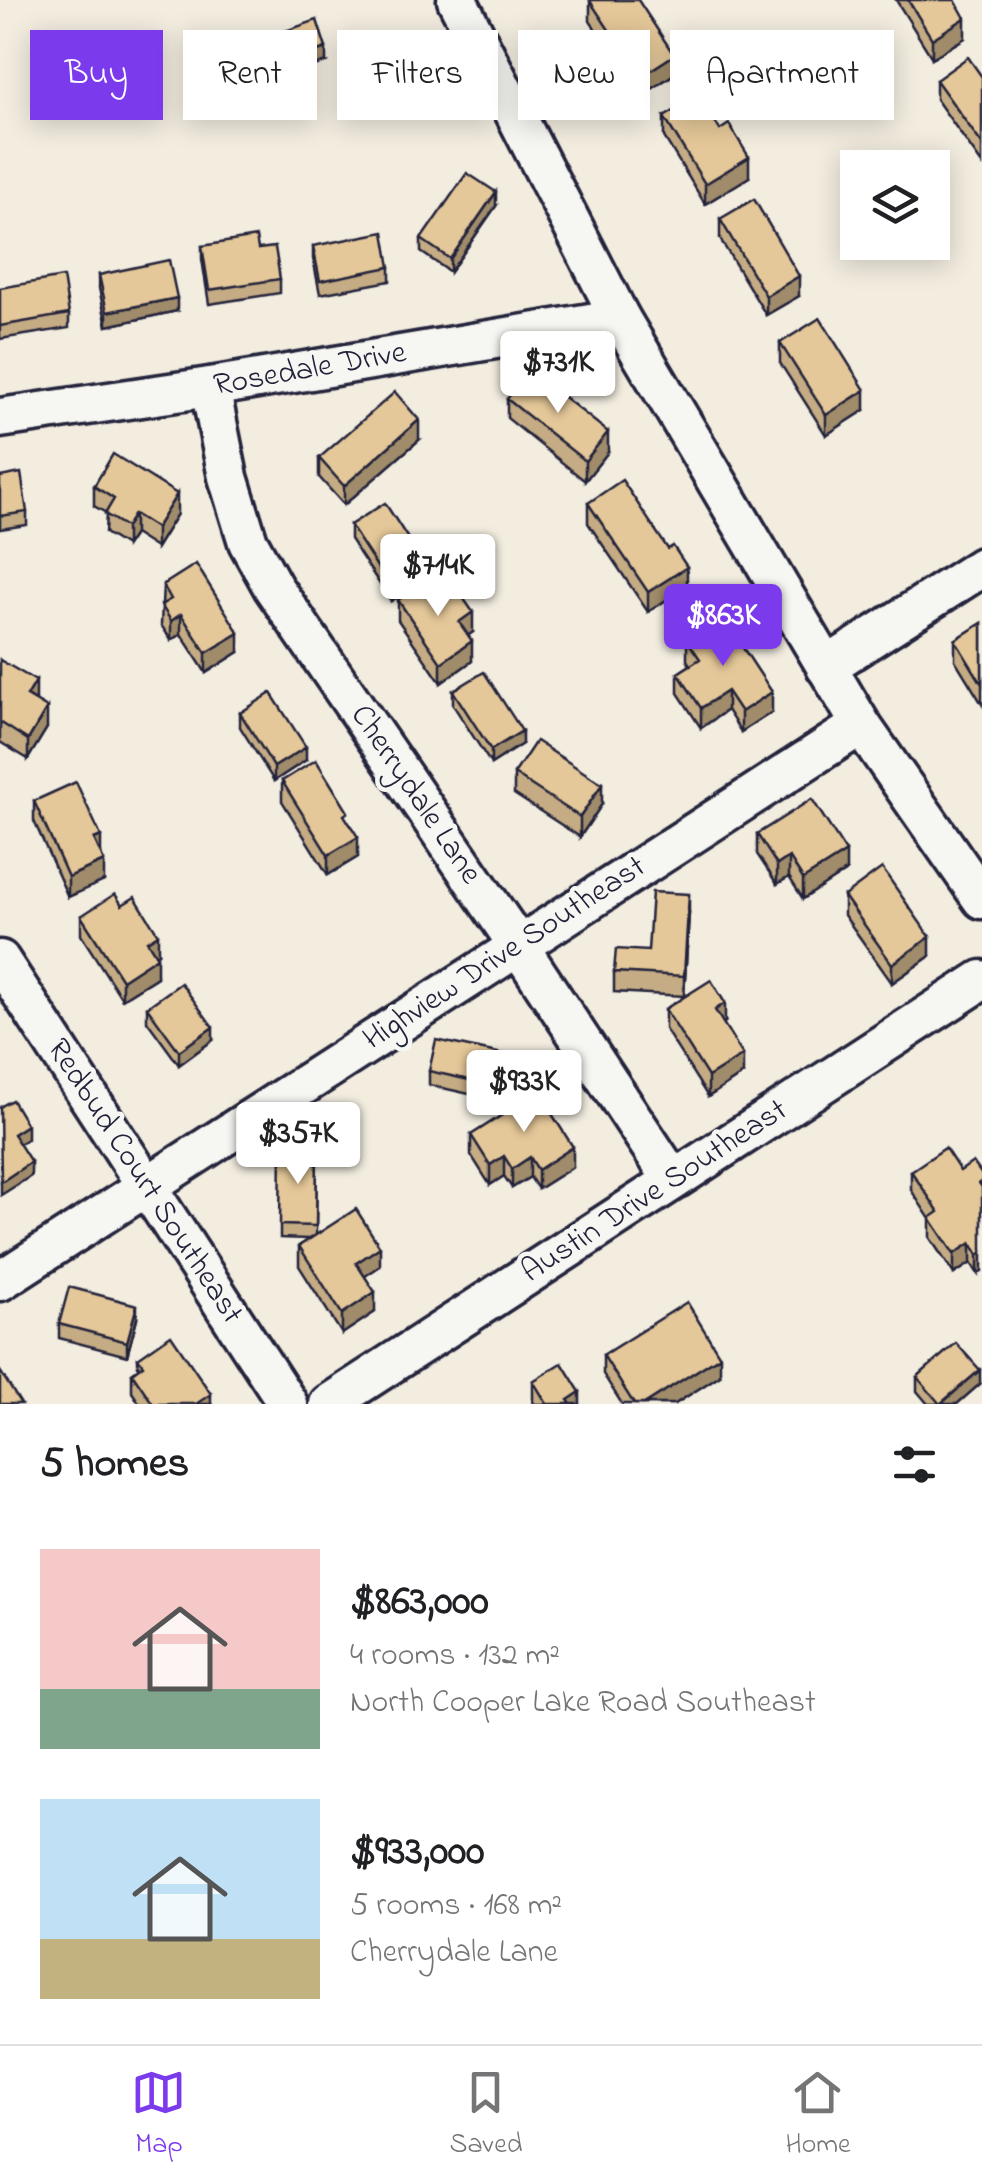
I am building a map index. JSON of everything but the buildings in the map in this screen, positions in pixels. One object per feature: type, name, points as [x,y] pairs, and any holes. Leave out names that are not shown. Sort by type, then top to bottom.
[{"type":"street","points":[[457,0],[620,318],[861,725],[982,899]]},
{"type":"street","name":"Rosedale Drive","points":[[0,418],[620,318]]},
{"type":"street","name":"Cherrydale Lane","points":[[210,387],[228,476],[248,542],[273,588],[518,945],[672,1180]]},
{"type":"street","points":[[826,667],[982,567]]},
{"type":"street","name":"Highview Drive Southeast","points":[[0,1281],[861,725]]},
{"type":"street","name":"Redbud Court Southeast","points":[[0,960],[288,1404]]},
{"type":"street","name":"Austin Drive Southeast","points":[[328,1404],[982,980]]}]
